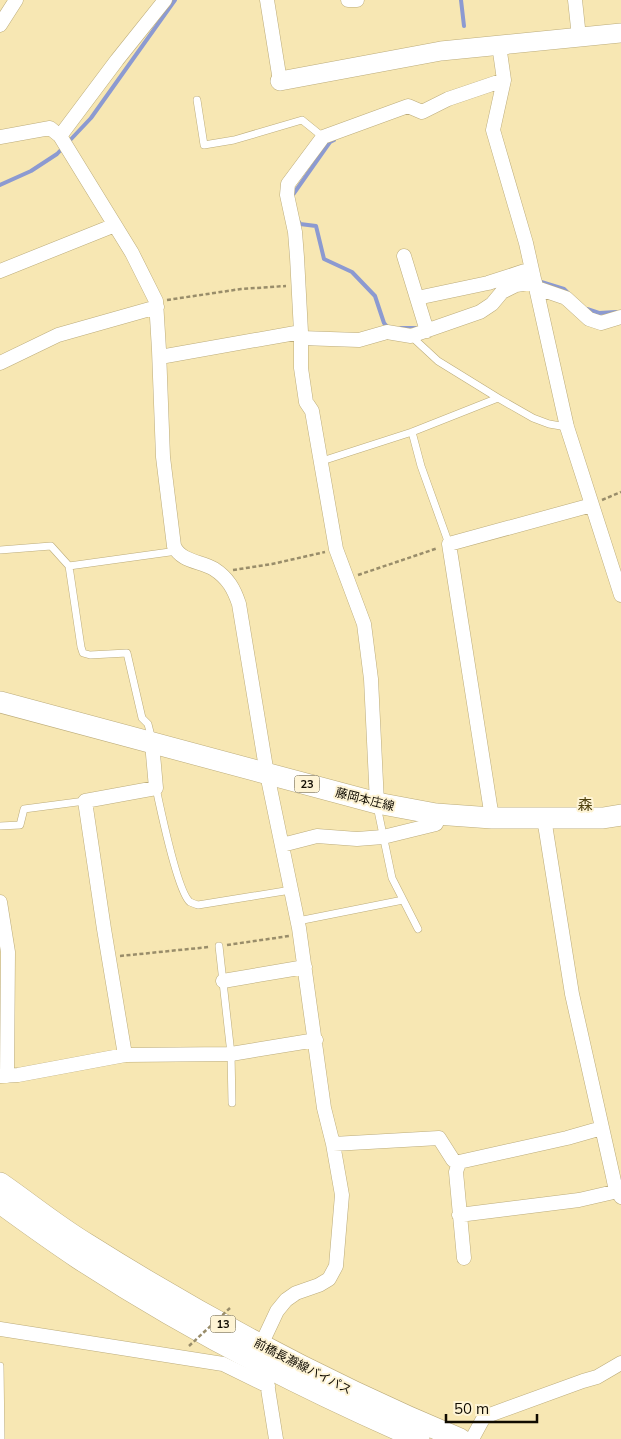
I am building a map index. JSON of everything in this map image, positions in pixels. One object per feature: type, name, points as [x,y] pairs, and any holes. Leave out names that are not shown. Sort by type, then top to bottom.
[{"type":"main road","name":"藤岡本庄線","points":[[0,702],[377,803],[440,814],[492,818],[602,818],[621,815]]},
{"type":"main road","name":"前橋長瀞線バイパス","points":[[0,1183],[85,1243],[174,1297],[264,1366],[356,1393],[460,1439]]},
{"type":"main road","name":"前橋長瀞線バイパス","points":[[0,1204],[78,1258],[166,1312],[264,1366],[406,1437]]},
{"type":"street","points":[[0,25],[16,0]]},
{"type":"street","points":[[60,136],[165,0]]},
{"type":"street","points":[[267,0],[280,80],[440,50],[621,33]]},
{"type":"street","points":[[348,0],[357,0]]},
{"type":"street","points":[[575,0],[579,37]]},
{"type":"street","points":[[499,45],[504,80],[493,130],[526,243],[568,427],[621,595]]},
{"type":"street","points":[[377,803],[371,679],[364,624],[336,549],[322,461],[312,411],[306,402],[301,368],[295,232],[287,195],[288,184],[323,137],[408,106],[422,112],[448,99],[504,80]]},
{"type":"street","points":[[0,137],[50,128],[60,136],[132,253],[157,304],[163,457],[171,530],[177,551],[182,556],[213,568],[222,575],[233,587],[239,604],[267,774],[299,928],[324,1108],[333,1144],[342,1195],[336,1266],[329,1279],[319,1285],[296,1293],[286,1300],[277,1311],[264,1366],[276,1439]]},
{"type":"street","points":[[0,271],[115,225]]},
{"type":"street","points":[[404,256],[426,331]]},
{"type":"street","points":[[417,298],[488,283],[531,269]]},
{"type":"street","points":[[160,357],[301,335],[359,340],[387,332],[411,336],[480,312],[492,304],[502,292],[516,285],[536,285],[566,298],[589,320],[601,323],[621,317]]},
{"type":"street","points":[[0,363],[58,335],[157,304]]},
{"type":"street","points":[[492,818],[448,544],[592,505]]},
{"type":"street","points":[[125,1056],[85,801],[156,788],[152,743]]},
{"type":"street","points":[[282,845],[316,836],[357,839],[383,837],[436,824],[440,814]]},
{"type":"street","points":[[459,1215],[619,1194],[612,1172],[572,994],[544,818]]},
{"type":"street","points":[[0,902],[8,952],[3,1076],[125,1056],[231,1054],[316,1040]]},
{"type":"street","points":[[223,981],[305,967]]},
{"type":"street","points":[[333,1144],[439,1138],[453,1160],[459,1162],[602,1128]]},
{"type":"street","points":[[459,1162],[456,1172],[464,1258]]},
{"type":"street","points":[[0,1329],[223,1364],[264,1366]]},
{"type":"street","points":[[472,1439],[484,1417],[597,1377],[621,1363]]},
{"type":"lane","points":[[197,100],[204,145],[234,140],[302,120],[323,137]]},
{"type":"lane","points":[[411,336],[438,361],[498,398],[533,418],[548,424],[568,427]]},
{"type":"lane","points":[[322,461],[412,432],[498,398]]},
{"type":"lane","points":[[412,432],[448,544]]},
{"type":"lane","points":[[0,550],[51,546],[69,566],[83,653],[90,655],[127,653],[142,718],[148,724],[152,743]]},
{"type":"lane","points":[[69,566],[177,551]]},
{"type":"lane","points":[[156,788],[182,890],[190,902],[198,905],[291,890]]},
{"type":"lane","points":[[0,826],[20,825],[24,809],[85,801]]},
{"type":"lane","points":[[377,803],[392,878],[418,929]]},
{"type":"lane","points":[[299,928],[403,900]]},
{"type":"lane","points":[[219,946],[231,1054],[232,1103]]},
{"type":"lane","points":[[0,1366],[1,1439]]},
{"type":"path","points":[[157,304],[241,289],[298,285]]},
{"type":"path","points":[[592,505],[621,492]]},
{"type":"path","points":[[347,578],[448,544]]},
{"type":"path","points":[[222,575],[236,568],[272,564],[336,549]]},
{"type":"path","points":[[109,957],[219,946],[299,928]]},
{"type":"path","points":[[189,1346],[230,1308]]},
{"type":"waterway","points":[[0,185],[31,171],[57,154],[91,118],[175,0]]},
{"type":"waterway","points":[[461,0],[464,26]]},
{"type":"waterway","points":[[292,196],[330,142],[334,140]]},
{"type":"waterway","points":[[299,222],[300,224],[316,226],[324,259],[352,272],[375,296],[384,323],[389,329]]},
{"type":"waterway","points":[[538,281],[564,289],[568,293]]},
{"type":"waterway","points":[[587,309],[599,313],[616,312]]},
{"type":"waterway","points":[[401,328],[417,328]]},
{"type":"district","name":"森","points":[[585,804]]}]
